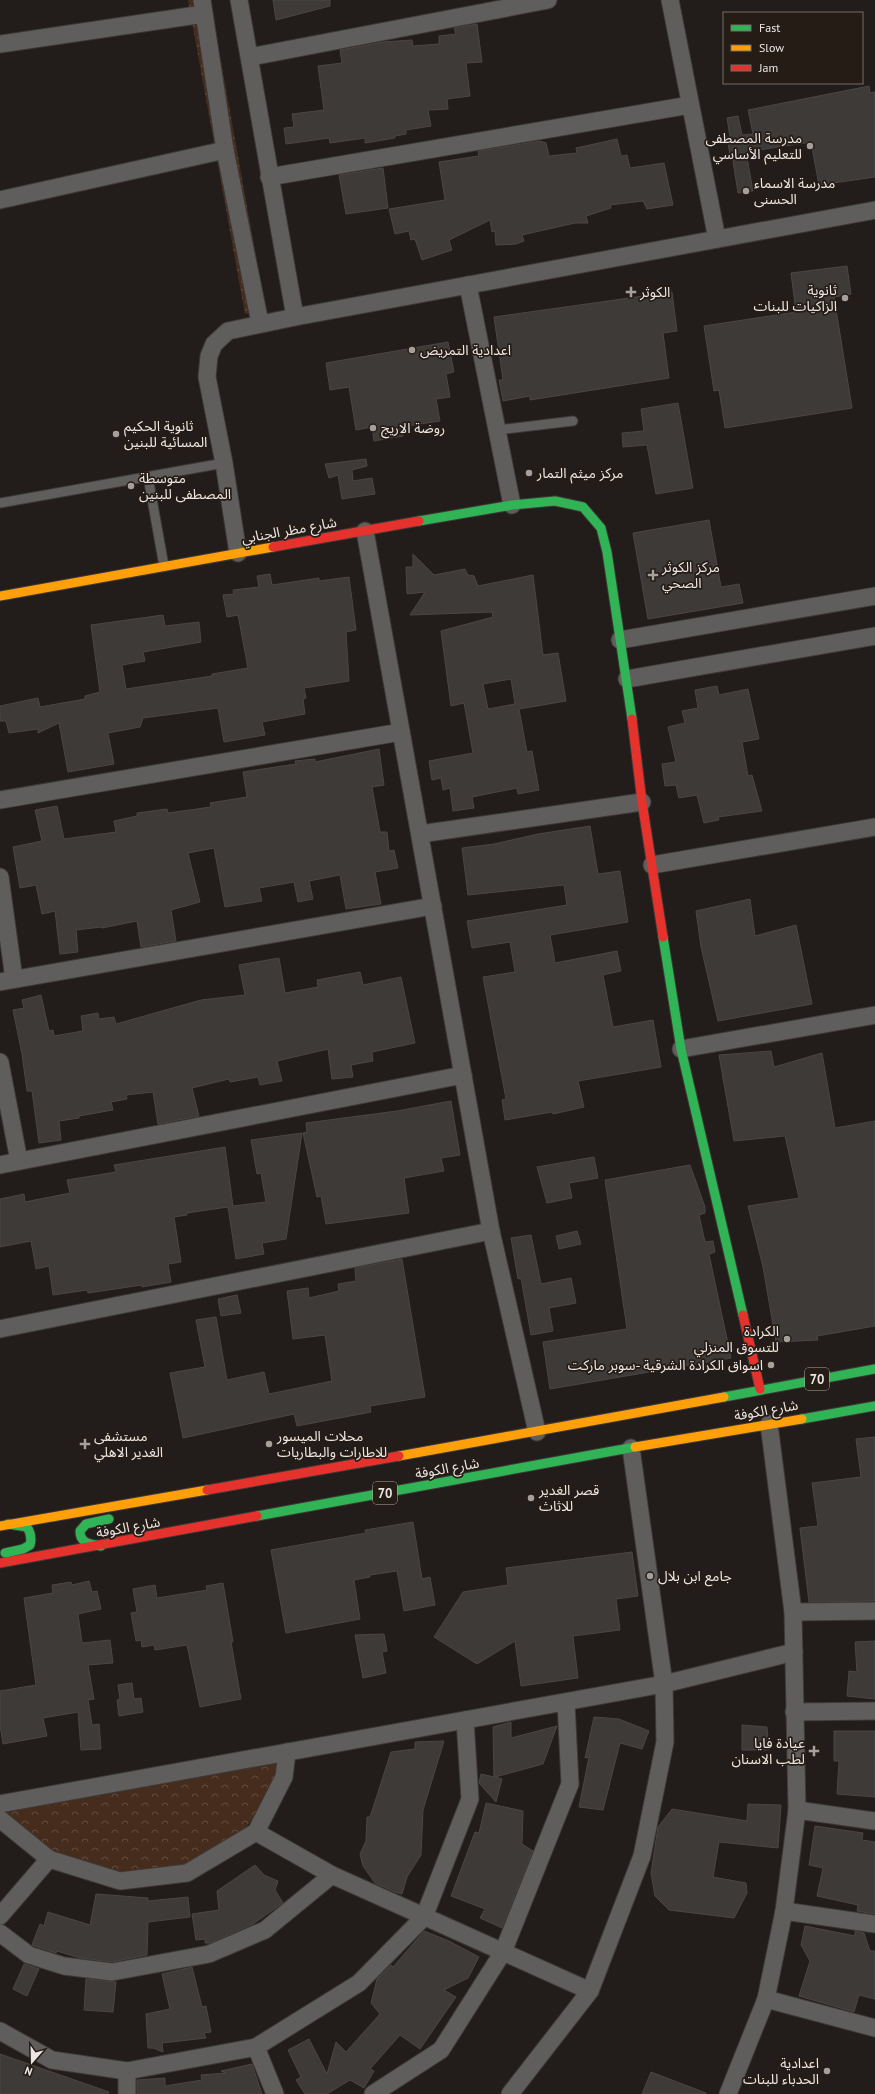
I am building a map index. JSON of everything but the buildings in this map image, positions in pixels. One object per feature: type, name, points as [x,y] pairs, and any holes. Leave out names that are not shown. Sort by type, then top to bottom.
[{"type":"main road","name":"شارع مظر الجنابي","points":[[0,596],[512,505],[555,501],[583,507],[601,528],[607,552],[620,640]]},
{"type":"main road","points":[[620,640],[642,802],[681,1049],[760,1389]]},
{"type":"main road","name":"شارع الكوفة","points":[[4,1525],[537,1432],[760,1389],[875,1369]]},
{"type":"main road","name":"شارع الكوفة","points":[[0,1563],[101,1546],[631,1448],[875,1406]]},
{"type":"main road","points":[[101,1546],[87,1544],[80,1536],[81,1528],[86,1524],[117,1516],[150,1500]]},
{"type":"main road","points":[[0,1553],[23,1549],[30,1545],[32,1540],[31,1533],[27,1527],[4,1525]]},
{"type":"street","points":[[239,0],[250,57],[269,177],[295,317]]},
{"type":"street","points":[[250,57],[548,0]]},
{"type":"street","points":[[670,0],[717,239]]},
{"type":"street","points":[[0,44],[203,7],[225,150],[260,323]]},
{"type":"street","points":[[269,177],[690,105]]},
{"type":"street","points":[[0,200],[225,150]]},
{"type":"street","points":[[238,553],[224,463],[207,377],[208,356],[214,344],[228,331],[260,323],[875,210]]},
{"type":"street","points":[[468,285],[512,505]]},
{"type":"street","points":[[365,531],[491,1231],[537,1432]]},
{"type":"street","points":[[620,640],[875,596]]},
{"type":"street","points":[[626,679],[875,636]]},
{"type":"street","points":[[0,800],[402,732]]},
{"type":"street","points":[[420,834],[642,802]]},
{"type":"street","points":[[652,866],[875,827]]},
{"type":"street","points":[[0,877],[7,980],[433,906]]},
{"type":"street","points":[[681,1049],[875,1015]]},
{"type":"street","points":[[0,1062],[19,1161]]},
{"type":"street","points":[[0,1165],[463,1075]]},
{"type":"street","points":[[0,1329],[491,1231]]},
{"type":"street","points":[[728,2094],[766,1999],[784,1911],[797,1810],[793,1612],[769,1424]]},
{"type":"street","points":[[510,2094],[590,1991],[642,1856],[665,1742],[664,1684],[631,1448]]},
{"type":"street","points":[[793,1612],[875,1611]]},
{"type":"street","points":[[0,1804],[664,1684],[794,1652]]},
{"type":"street","points":[[374,2094],[441,2050],[503,1952],[570,1784],[566,1702]]},
{"type":"street","points":[[794,1712],[875,1711]]},
{"type":"street","points":[[0,2031],[52,2060],[127,2071],[256,2047],[359,1983],[424,1917],[470,1799],[465,1720]]},
{"type":"street","points":[[0,1819],[49,1859],[120,1881],[187,1873],[256,1832],[284,1777],[287,1752]]},
{"type":"street","points":[[797,1810],[875,1821]]},
{"type":"street","points":[[256,1832],[332,1875],[590,1991]]},
{"type":"street","points":[[0,1916],[49,1859]]},
{"type":"street","points":[[0,1933],[29,1955],[64,1966],[112,1972],[209,1954],[265,1930],[332,1875]]},
{"type":"street","points":[[784,1911],[875,1924]]},
{"type":"street","points":[[766,1999],[875,2028]]},
{"type":"street","points":[[256,2047],[275,2094]]},
{"type":"street","points":[[127,2071],[127,2094]]},
{"type":"lane","points":[[497,430],[573,422]]},
{"type":"lane","points":[[0,503],[224,463]]},
{"type":"lane","points":[[148,477],[164,566]]},
{"type":"green space","points":[[188,0],[210,0],[266,312],[245,314]]},
{"type":"green space","points":[[279,1756],[273,1780],[260,1808],[245,1829],[221,1846],[178,1867],[120,1873],[50,1852],[11,1822],[0,1807]]},
{"type":"traffic: fast","points":[[419,521],[512,505],[555,501],[583,507],[601,528],[607,552],[632,719]]},
{"type":"traffic: fast","points":[[663,937],[681,1049],[743,1315]]},
{"type":"traffic: fast","points":[[724,1397],[875,1369]]},
{"type":"traffic: fast","points":[[802,1419],[875,1406]]},
{"type":"traffic: fast","points":[[257,1516],[635,1447]]},
{"type":"traffic: fast","points":[[101,1546],[84,1541],[80,1535],[80,1531],[86,1524],[109,1519]]},
{"type":"traffic: fast","points":[[5,1553],[23,1549],[30,1545],[31,1540],[27,1527],[8,1524]]},
{"type":"traffic: slow","points":[[0,596],[273,547]]},
{"type":"traffic: slow","points":[[399,1456],[724,1397]]},
{"type":"traffic: slow","points":[[635,1447],[802,1419]]},
{"type":"traffic: slow","points":[[0,1526],[207,1490]]},
{"type":"traffic: jam","points":[[273,547],[419,521]]},
{"type":"traffic: jam","points":[[632,719],[642,802],[663,937]]},
{"type":"traffic: jam","points":[[743,1315],[760,1389]]},
{"type":"traffic: jam","points":[[207,1490],[399,1456]]},
{"type":"traffic: jam","points":[[0,1563],[257,1516]]},
{"type":"place","name":"مدرسة المصطفى للتعليم الأساسي","points":[[810,146]]},
{"type":"place","name":"مدرسة الاسماء الحسنى","points":[[746,191]]},
{"type":"place","name":"الكوثر","points":[[631,292]]},
{"type":"place","name":"ثانوية الزاكيات للبنات","points":[[845,298]]},
{"type":"place","name":"اعدادية التمريض","points":[[412,350]]},
{"type":"place","name":"روضة الاريج","points":[[373,428]]},
{"type":"place","name":"ثانوية الحكيم المسائية للبنين","points":[[116,434]]},
{"type":"place","name":"مركز ميثم التمار","points":[[529,473]]},
{"type":"place","name":"متوسطة المصطفى للبنين","points":[[131,486]]},
{"type":"place","name":"مركز الكوثر الصحي","points":[[653,575]]},
{"type":"place","name":"الكرادة للتسوق المنزلي","points":[[787,1339]]},
{"type":"place","name":"اسواق الكرادة الشرقية -سوبر ماركت","points":[[771,1365]]},
{"type":"place","name":"مستشفى الغدير الاهلي","points":[[85,1444]]},
{"type":"place","name":"محلات الميسور للاطارات والبطاريات","points":[[269,1444]]},
{"type":"place","name":"قصر الغدير للاثاث","points":[[531,1498]]},
{"type":"place","name":"جامع ابن بلال","points":[[650,1576]]},
{"type":"place","name":"عيادة فايا لطب الاسنان","points":[[814,1751]]},
{"type":"place","name":"اعدادية الحدباء للبنات","points":[[827,2071]]}]
